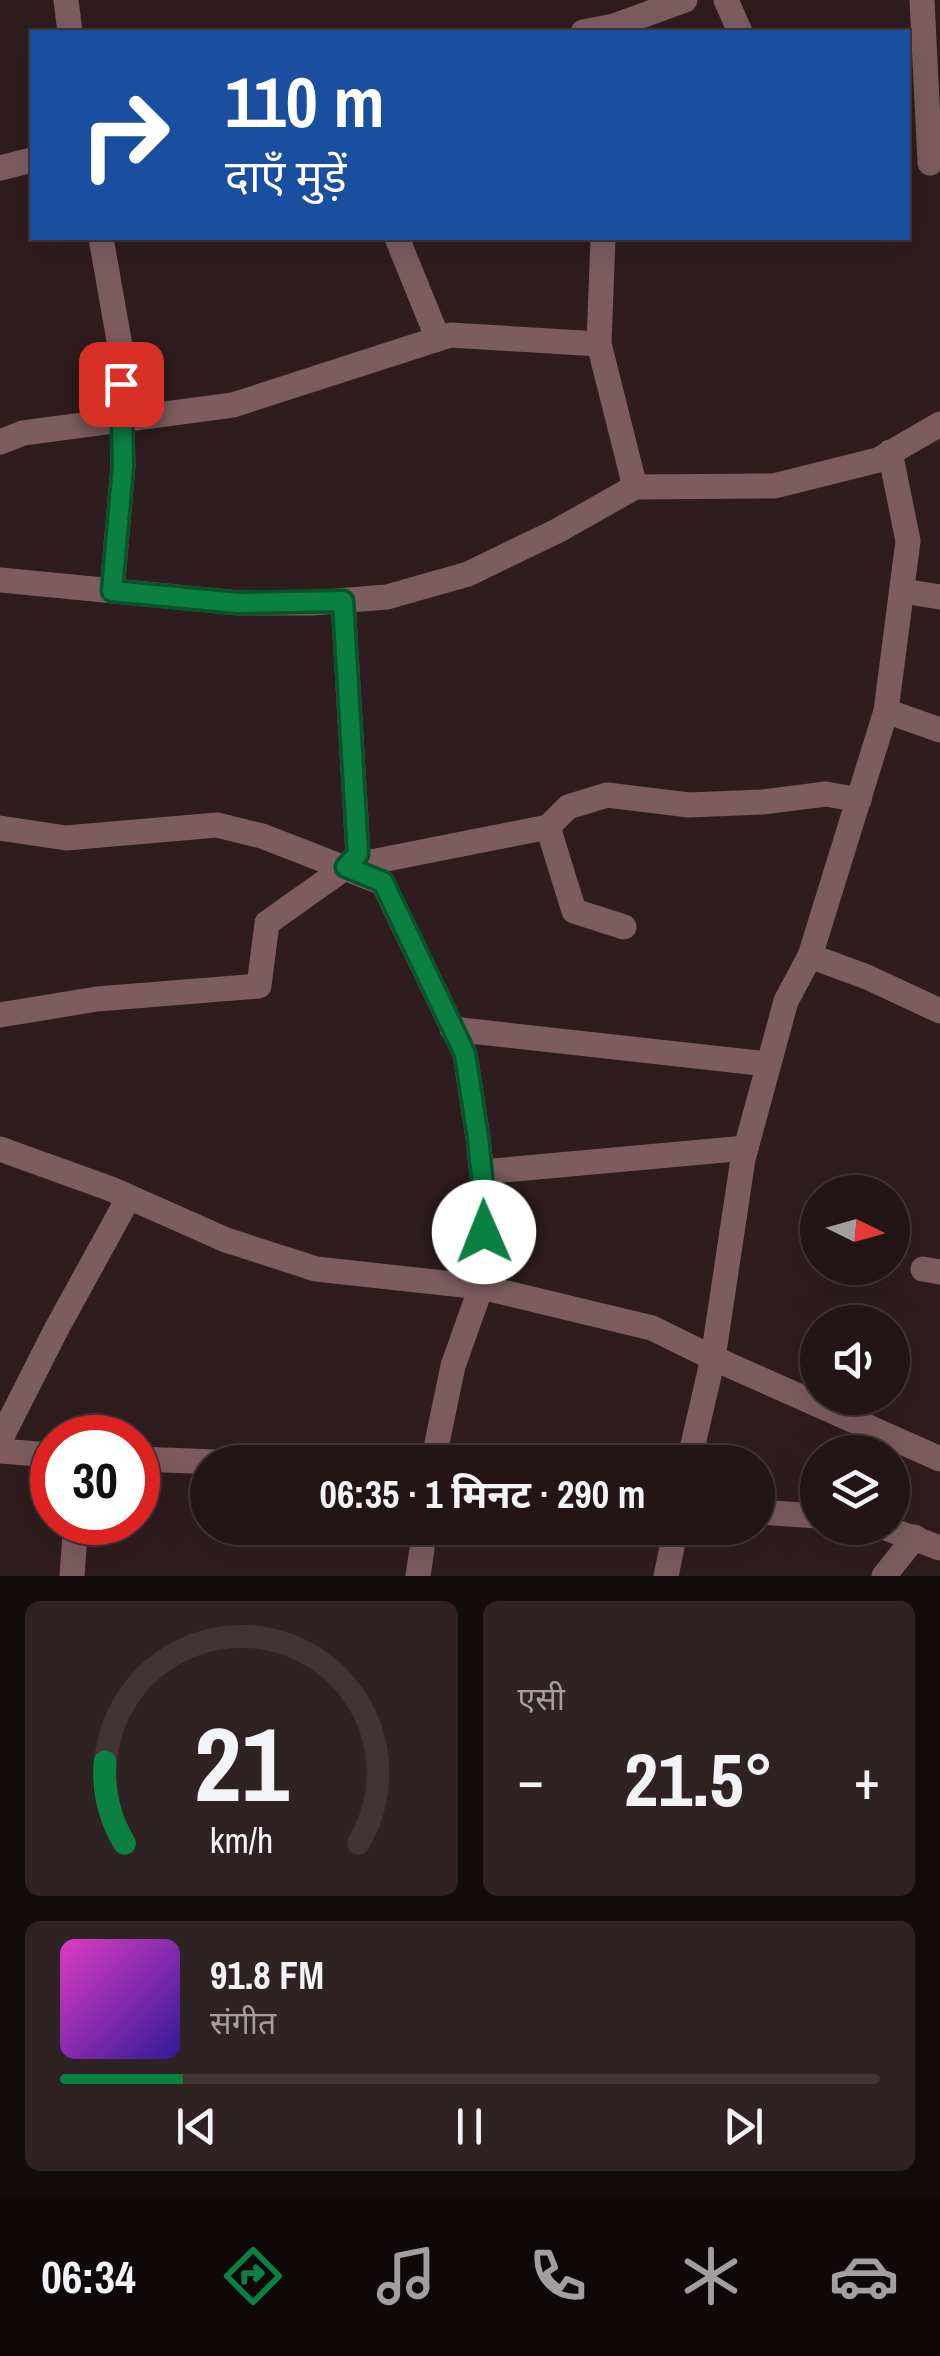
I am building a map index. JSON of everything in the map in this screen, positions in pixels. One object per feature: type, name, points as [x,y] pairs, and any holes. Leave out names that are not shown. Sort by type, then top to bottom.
[{"type":"street","points":[[66,0],[70,30]]},
{"type":"street","points":[[614,29],[685,0]]},
{"type":"street","points":[[726,0],[739,30]]},
{"type":"street","points":[[922,0],[926,161]]},
{"type":"street","points":[[0,168],[30,160]]},
{"type":"street","points":[[101,240],[120,346],[123,466],[112,591]]},
{"type":"street","points":[[398,240],[438,339]]},
{"type":"street","points":[[603,240],[599,344],[635,486]]},
{"type":"street","points":[[0,442],[23,433],[233,405],[450,335],[599,344]]},
{"type":"street","points":[[0,580],[238,603],[387,597],[468,574],[557,531],[635,486],[774,486],[878,460],[940,424]]},
{"type":"street","points":[[693,1445],[713,1358],[746,1148],[768,1064],[786,1001],[810,956],[886,710],[908,541],[890,452]]},
{"type":"street","points":[[902,591],[940,597]]},
{"type":"street","points":[[0,1015],[96,999],[259,986],[267,924],[358,854],[343,601]]},
{"type":"street","points":[[886,710],[940,730]]},
{"type":"street","points":[[346,867],[548,827],[568,807],[607,795],[689,805],[826,794],[859,800]]},
{"type":"street","points":[[0,828],[66,838],[216,825],[262,836],[383,882],[465,1054],[482,1172],[485,1205],[481,1287],[454,1366],[437,1445]]},
{"type":"street","points":[[548,827],[574,911],[624,927]]},
{"type":"street","points":[[810,956],[867,977],[940,1012]]},
{"type":"street","points":[[452,1029],[768,1064]]},
{"type":"street","points":[[482,1172],[746,1148]]},
{"type":"street","points":[[0,1150],[129,1197],[226,1240],[316,1269],[481,1287],[652,1328],[940,1458]]},
{"type":"street","points":[[0,1440],[129,1197]]},
{"type":"street","points":[[0,1451],[30,1453]]},
{"type":"street","points":[[160,1460],[190,1461]]},
{"type":"street","points":[[775,1513],[800,1515]]},
{"type":"street","points":[[910,1536],[940,1548]]},
{"type":"street","points":[[884,1576],[914,1537]]},
{"type":"street","points":[[72,1576],[74,1545]]},
{"type":"street","points":[[418,1576],[422,1545]]},
{"type":"street","points":[[666,1576],[672,1545]]},
{"type":"route","points":[[121,384],[123,466],[112,591],[238,603],[343,601],[358,854],[346,867],[383,882],[465,1054],[478,1138],[484,1232]]}]
